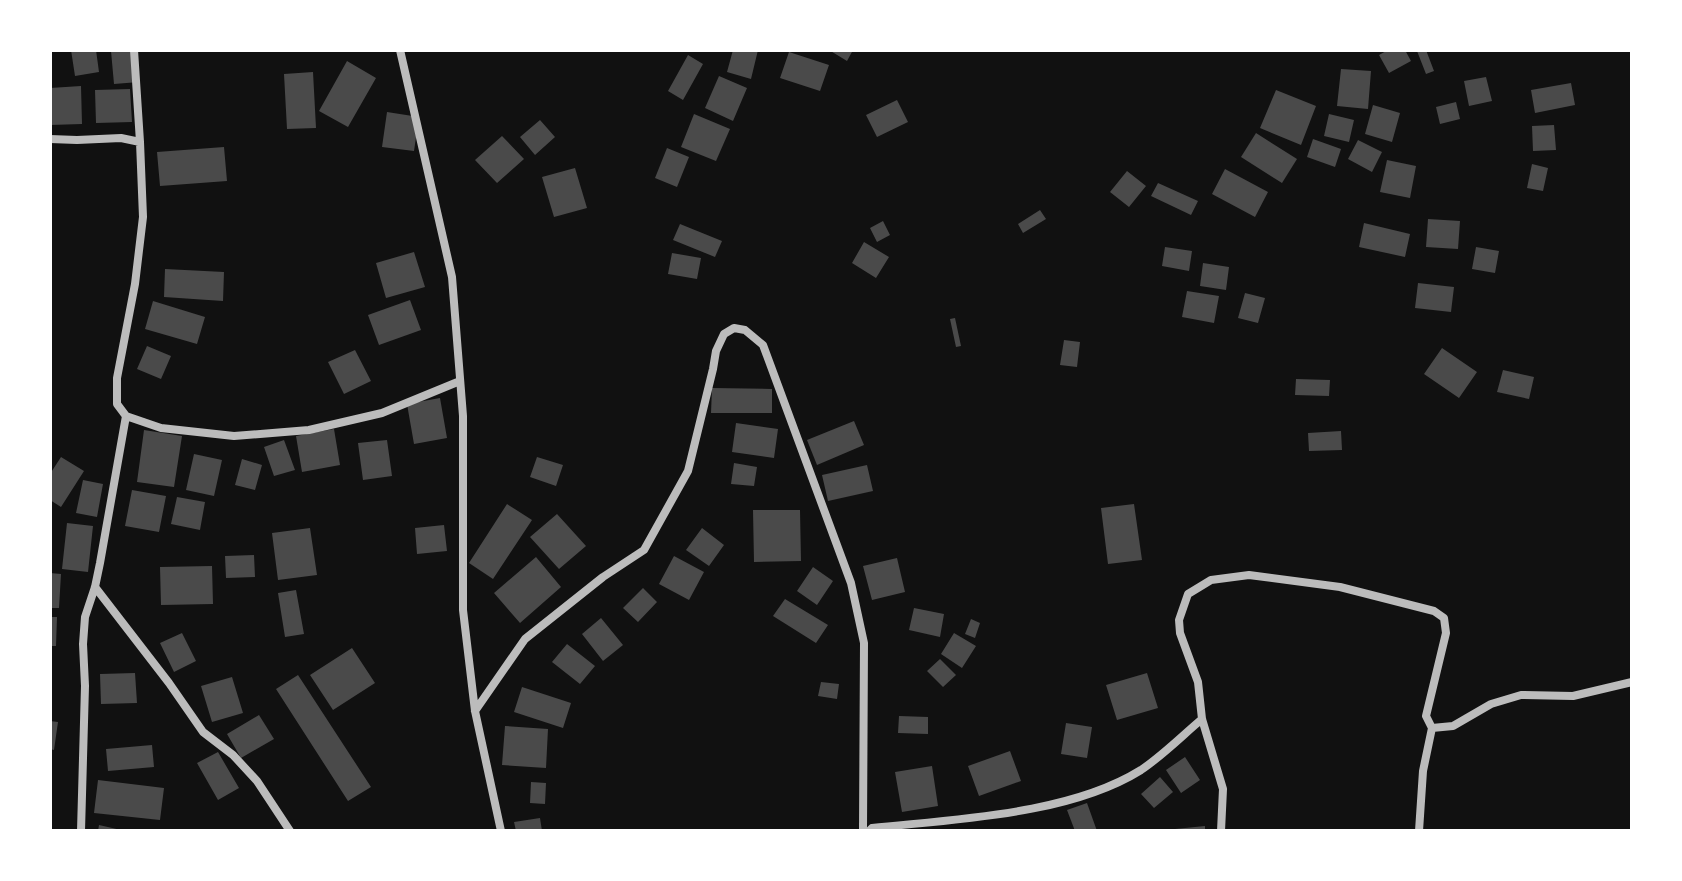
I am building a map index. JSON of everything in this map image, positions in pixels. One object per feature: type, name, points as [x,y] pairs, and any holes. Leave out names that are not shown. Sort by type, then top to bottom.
[{"type":"street","points":[[134,50],[143,217],[135,284],[117,378],[117,404],[126,416],[161,428],[234,436],[309,430],[382,413],[460,381]]},
{"type":"street","points":[[400,50],[452,277],[463,416],[463,610],[475,711],[501,831]]},
{"type":"street","points":[[50,139],[121,138],[140,142]]},
{"type":"street","points":[[475,711],[525,639],[603,577],[644,550],[688,471],[716,351],[724,334],[734,328],[745,330],[763,345],[851,583],[864,643],[866,831],[1005,813],[1090,794],[1141,769],[1202,719]]},
{"type":"street","points":[[81,831],[85,617],[95,587],[126,416]]},
{"type":"street","points":[[1221,831],[1223,789],[1202,719],[1198,682],[1180,633],[1179,620],[1188,594],[1211,580],[1249,575],[1340,587],[1434,611],[1444,618],[1446,633],[1426,716],[1432,728],[1423,771],[1419,831]]},
{"type":"street","points":[[95,587],[203,732],[233,755],[257,781],[290,831]]},
{"type":"street","points":[[1432,728],[1453,726],[1491,704],[1521,695],[1573,696],[1632,682]]},
{"type":"building","points":[[71,50],[96,50],[99,72],[75,76]]},
{"type":"building","points":[[136,50],[139,82],[114,84],[111,51]]},
{"type":"building","points":[[733,50],[758,50],[751,79],[727,72]]},
{"type":"building","points":[[829,50],[853,50],[847,61]]},
{"type":"building","points":[[1388,50],[1405,50],[1411,61],[1389,73],[1379,55]]},
{"type":"building","points":[[1426,50],[1434,71],[1426,74],[1417,51]]},
{"type":"building","points":[[789,52],[829,65],[820,91],[780,78]]},
{"type":"building","points":[[688,55],[703,64],[683,100],[668,91]]},
{"type":"building","points":[[347,61],[376,78],[348,127],[319,111]]},
{"type":"building","points":[[1341,69],[1371,71],[1368,109],[1337,106]]},
{"type":"building","points":[[313,72],[316,128],[287,129],[284,74]]},
{"type":"building","points":[[719,76],[747,88],[733,121],[705,108]]},
{"type":"building","points":[[1486,77],[1492,101],[1469,106],[1464,81]]},
{"type":"building","points":[[1571,83],[1575,105],[1535,113],[1531,90]]},
{"type":"building","points":[[81,86],[82,124],[50,125],[50,88]]},
{"type":"building","points":[[130,89],[132,122],[96,123],[95,90]]},
{"type":"building","points":[[1276,90],[1316,106],[1301,145],[1260,128]]},
{"type":"building","points":[[897,100],[908,122],[877,137],[866,115]]},
{"type":"building","points":[[1456,102],[1460,119],[1440,124],[1436,107]]},
{"type":"building","points":[[1373,105],[1400,113],[1392,142],[1365,134]]},
{"type":"building","points":[[387,112],[419,117],[414,151],[382,147]]},
{"type":"building","points":[[694,114],[730,129],[716,161],[681,147]]},
{"type":"building","points":[[1329,114],[1354,120],[1349,142],[1324,136]]},
{"type":"building","points":[[540,120],[555,137],[535,155],[520,137]]},
{"type":"building","points":[[1554,125],[1556,150],[1533,151],[1532,126]]},
{"type":"building","points":[[1256,133],[1297,159],[1282,183],[1241,157]]},
{"type":"building","points":[[502,136],[524,159],[497,183],[475,160]]},
{"type":"building","points":[[1313,139],[1341,149],[1335,167],[1307,157]]},
{"type":"building","points":[[1358,140],[1382,152],[1372,172],[1348,159]]},
{"type":"building","points":[[224,147],[227,181],[160,186],[157,152]]},
{"type":"building","points":[[667,148],[689,157],[677,187],[655,178]]},
{"type":"building","points":[[1387,160],[1416,166],[1410,198],[1380,192]]},
{"type":"building","points":[[1532,164],[1548,168],[1543,191],[1527,188]]},
{"type":"building","points":[[575,168],[587,208],[554,217],[542,177]]},
{"type":"building","points":[[1225,169],[1268,192],[1255,217],[1212,194]]},
{"type":"building","points":[[1127,171],[1146,186],[1129,207],[1110,192]]},
{"type":"building","points":[[1158,183],[1198,201],[1191,215],[1151,196]]},
{"type":"building","points":[[1040,210],[1046,219],[1023,233],[1018,224]]},
{"type":"building","points":[[1428,219],[1460,221],[1458,249],[1426,247]]},
{"type":"building","points":[[883,221],[890,235],[877,242],[870,228]]},
{"type":"building","points":[[1364,223],[1410,234],[1405,257],[1359,247]]},
{"type":"building","points":[[680,224],[722,241],[715,257],[673,240]]},
{"type":"building","points":[[864,242],[889,257],[876,278],[852,263]]},
{"type":"building","points":[[1165,247],[1192,251],[1189,271],[1162,266]]},
{"type":"building","points":[[1476,247],[1499,251],[1495,273],[1472,269]]},
{"type":"building","points":[[414,252],[425,287],[386,298],[376,263]]},
{"type":"building","points":[[672,253],[701,258],[697,279],[668,274]]},
{"type":"building","points":[[1203,263],[1229,267],[1226,290],[1200,286]]},
{"type":"building","points":[[165,269],[224,272],[223,301],[164,297]]},
{"type":"building","points":[[1418,283],[1454,287],[1451,312],[1415,308]]},
{"type":"building","points":[[1187,291],[1219,296],[1214,323],[1182,317]]},
{"type":"building","points":[[1245,293],[1265,298],[1258,323],[1238,318]]},
{"type":"building","points":[[410,300],[421,330],[379,345],[368,315]]},
{"type":"building","points":[[153,301],[205,317],[197,344],[145,329]]},
{"type":"building","points":[[955,318],[961,346],[956,347],[950,319]]},
{"type":"building","points":[[1064,340],[1080,342],[1077,367],[1060,365]]},
{"type":"building","points":[[147,346],[171,356],[161,379],[137,369]]},
{"type":"building","points":[[1442,348],[1477,372],[1459,398],[1424,374]]},
{"type":"building","points":[[355,350],[371,381],[344,394],[328,362]]},
{"type":"building","points":[[1503,370],[1534,377],[1529,399],[1497,392]]},
{"type":"building","points":[[1296,379],[1330,380],[1329,396],[1295,395]]},
{"type":"building","points":[[712,388],[772,389],[772,413],[711,413]]},
{"type":"building","points":[[440,398],[447,438],[414,444],[407,404]]},
{"type":"building","points":[[854,421],[864,445],[817,465],[807,440]]},
{"type":"building","points":[[736,423],[778,429],[774,458],[732,452]]},
{"type":"building","points":[[334,429],[340,465],[302,472],[296,436]]},
{"type":"building","points":[[144,430],[182,436],[174,487],[137,482]]},
{"type":"building","points":[[1341,431],[1342,450],[1309,451],[1308,433]]},
{"type":"building","points":[[284,440],[295,470],[274,476],[264,447]]},
{"type":"building","points":[[387,440],[392,476],[363,480],[358,443]]},
{"type":"building","points":[[194,454],[222,460],[214,496],[186,490]]},
{"type":"building","points":[[61,457],[84,471],[61,507],[50,500],[50,474]]},
{"type":"building","points":[[537,457],[563,465],[556,486],[530,477]]},
{"type":"building","points":[[242,459],[262,465],[255,490],[235,485]]},
{"type":"building","points":[[734,463],[757,467],[754,486],[731,484]]},
{"type":"building","points":[[867,465],[873,491],[828,501],[822,475]]},
{"type":"building","points":[[83,480],[103,484],[97,517],[76,513]]},
{"type":"building","points":[[132,490],[166,496],[159,532],[125,526]]},
{"type":"building","points":[[177,497],[205,502],[200,530],[171,524]]},
{"type":"building","points":[[507,504],[532,520],[493,579],[469,563]]},
{"type":"building","points":[[1134,504],[1142,560],[1108,564],[1101,508]]},
{"type":"building","points":[[753,510],[800,510],[801,561],[754,562]]},
{"type":"building","points":[[557,514],[586,546],[559,569],[530,537]]},
{"type":"building","points":[[67,523],[93,526],[88,572],[62,569]]},
{"type":"building","points":[[444,525],[447,551],[417,554],[415,528]]},
{"type":"building","points":[[310,528],[317,575],[278,580],[272,533]]},
{"type":"building","points":[[702,528],[724,545],[709,566],[686,550]]},
{"type":"building","points":[[254,555],[255,577],[226,578],[225,556]]},
{"type":"building","points":[[674,556],[704,572],[689,600],[659,584]]},
{"type":"building","points":[[536,557],[561,587],[520,623],[494,593]]},
{"type":"building","points":[[897,558],[905,592],[872,600],[863,566]]},
{"type":"building","points":[[212,566],[213,604],[161,605],[160,567]]},
{"type":"building","points":[[813,567],[833,581],[817,605],[797,591]]},
{"type":"building","points":[[50,573],[61,574],[59,608],[50,608]]},
{"type":"building","points":[[643,588],[657,602],[638,622],[623,608]]},
{"type":"building","points":[[296,590],[304,634],[285,637],[278,593]]},
{"type":"building","points":[[785,599],[828,625],[816,643],[773,616]]},
{"type":"building","points":[[914,608],[944,614],[940,637],[909,630]]},
{"type":"building","points":[[50,617],[57,617],[56,646],[50,646]]},
{"type":"building","points":[[601,618],[623,645],[603,661],[582,634]]},
{"type":"building","points":[[971,619],[980,623],[975,638],[965,634]]},
{"type":"building","points":[[182,633],[196,661],[174,672],[160,643]]},
{"type":"building","points":[[954,633],[976,646],[962,668],[941,654]]},
{"type":"building","points":[[567,644],[595,666],[580,684],[552,662]]},
{"type":"building","points":[[352,648],[375,683],[333,710],[310,675]]},
{"type":"building","points":[[940,659],[956,675],[943,687],[927,671]]},
{"type":"building","points":[[135,673],[137,703],[101,704],[100,674]]},
{"type":"building","points":[[1147,673],[1158,708],[1117,720],[1106,685]]},
{"type":"building","points":[[298,675],[371,787],[348,801],[276,689]]},
{"type":"building","points":[[232,677],[243,713],[212,722],[201,686]]},
{"type":"building","points":[[821,682],[839,684],[837,699],[818,696]]},
{"type":"building","points":[[522,687],[571,703],[563,728],[514,712]]},
{"type":"building","points":[[259,715],[274,739],[241,758],[227,734]]},
{"type":"building","points":[[899,716],[928,717],[928,734],[898,733]]},
{"type":"building","points":[[50,721],[58,722],[54,750],[50,749]]},
{"type":"building","points":[[1066,723],[1092,727],[1087,758],[1061,754]]},
{"type":"building","points":[[505,726],[548,729],[546,768],[502,765]]},
{"type":"building","points":[[152,745],[154,767],[108,771],[106,749]]},
{"type":"building","points":[[1010,751],[1021,781],[979,796],[968,766]]},
{"type":"building","points":[[218,752],[239,788],[218,800],[197,763]]},
{"type":"building","points":[[1185,757],[1200,780],[1181,793],[1166,770]]},
{"type":"building","points":[[932,766],[938,806],[902,812],[895,772]]},
{"type":"building","points":[[1160,777],[1173,792],[1154,808],[1141,794]]},
{"type":"building","points":[[98,780],[164,788],[160,820],[94,813]]},
{"type":"building","points":[[531,782],[546,783],[545,804],[530,803]]},
{"type":"building","points":[[1087,803],[1097,831],[1075,831],[1067,810]]},
{"type":"building","points":[[540,818],[542,831],[516,831],[514,822]]},
{"type":"building","points":[[99,825],[121,830],[121,831],[98,831]]},
{"type":"building","points":[[1205,826],[1205,831],[1175,831],[1175,829]]}]
